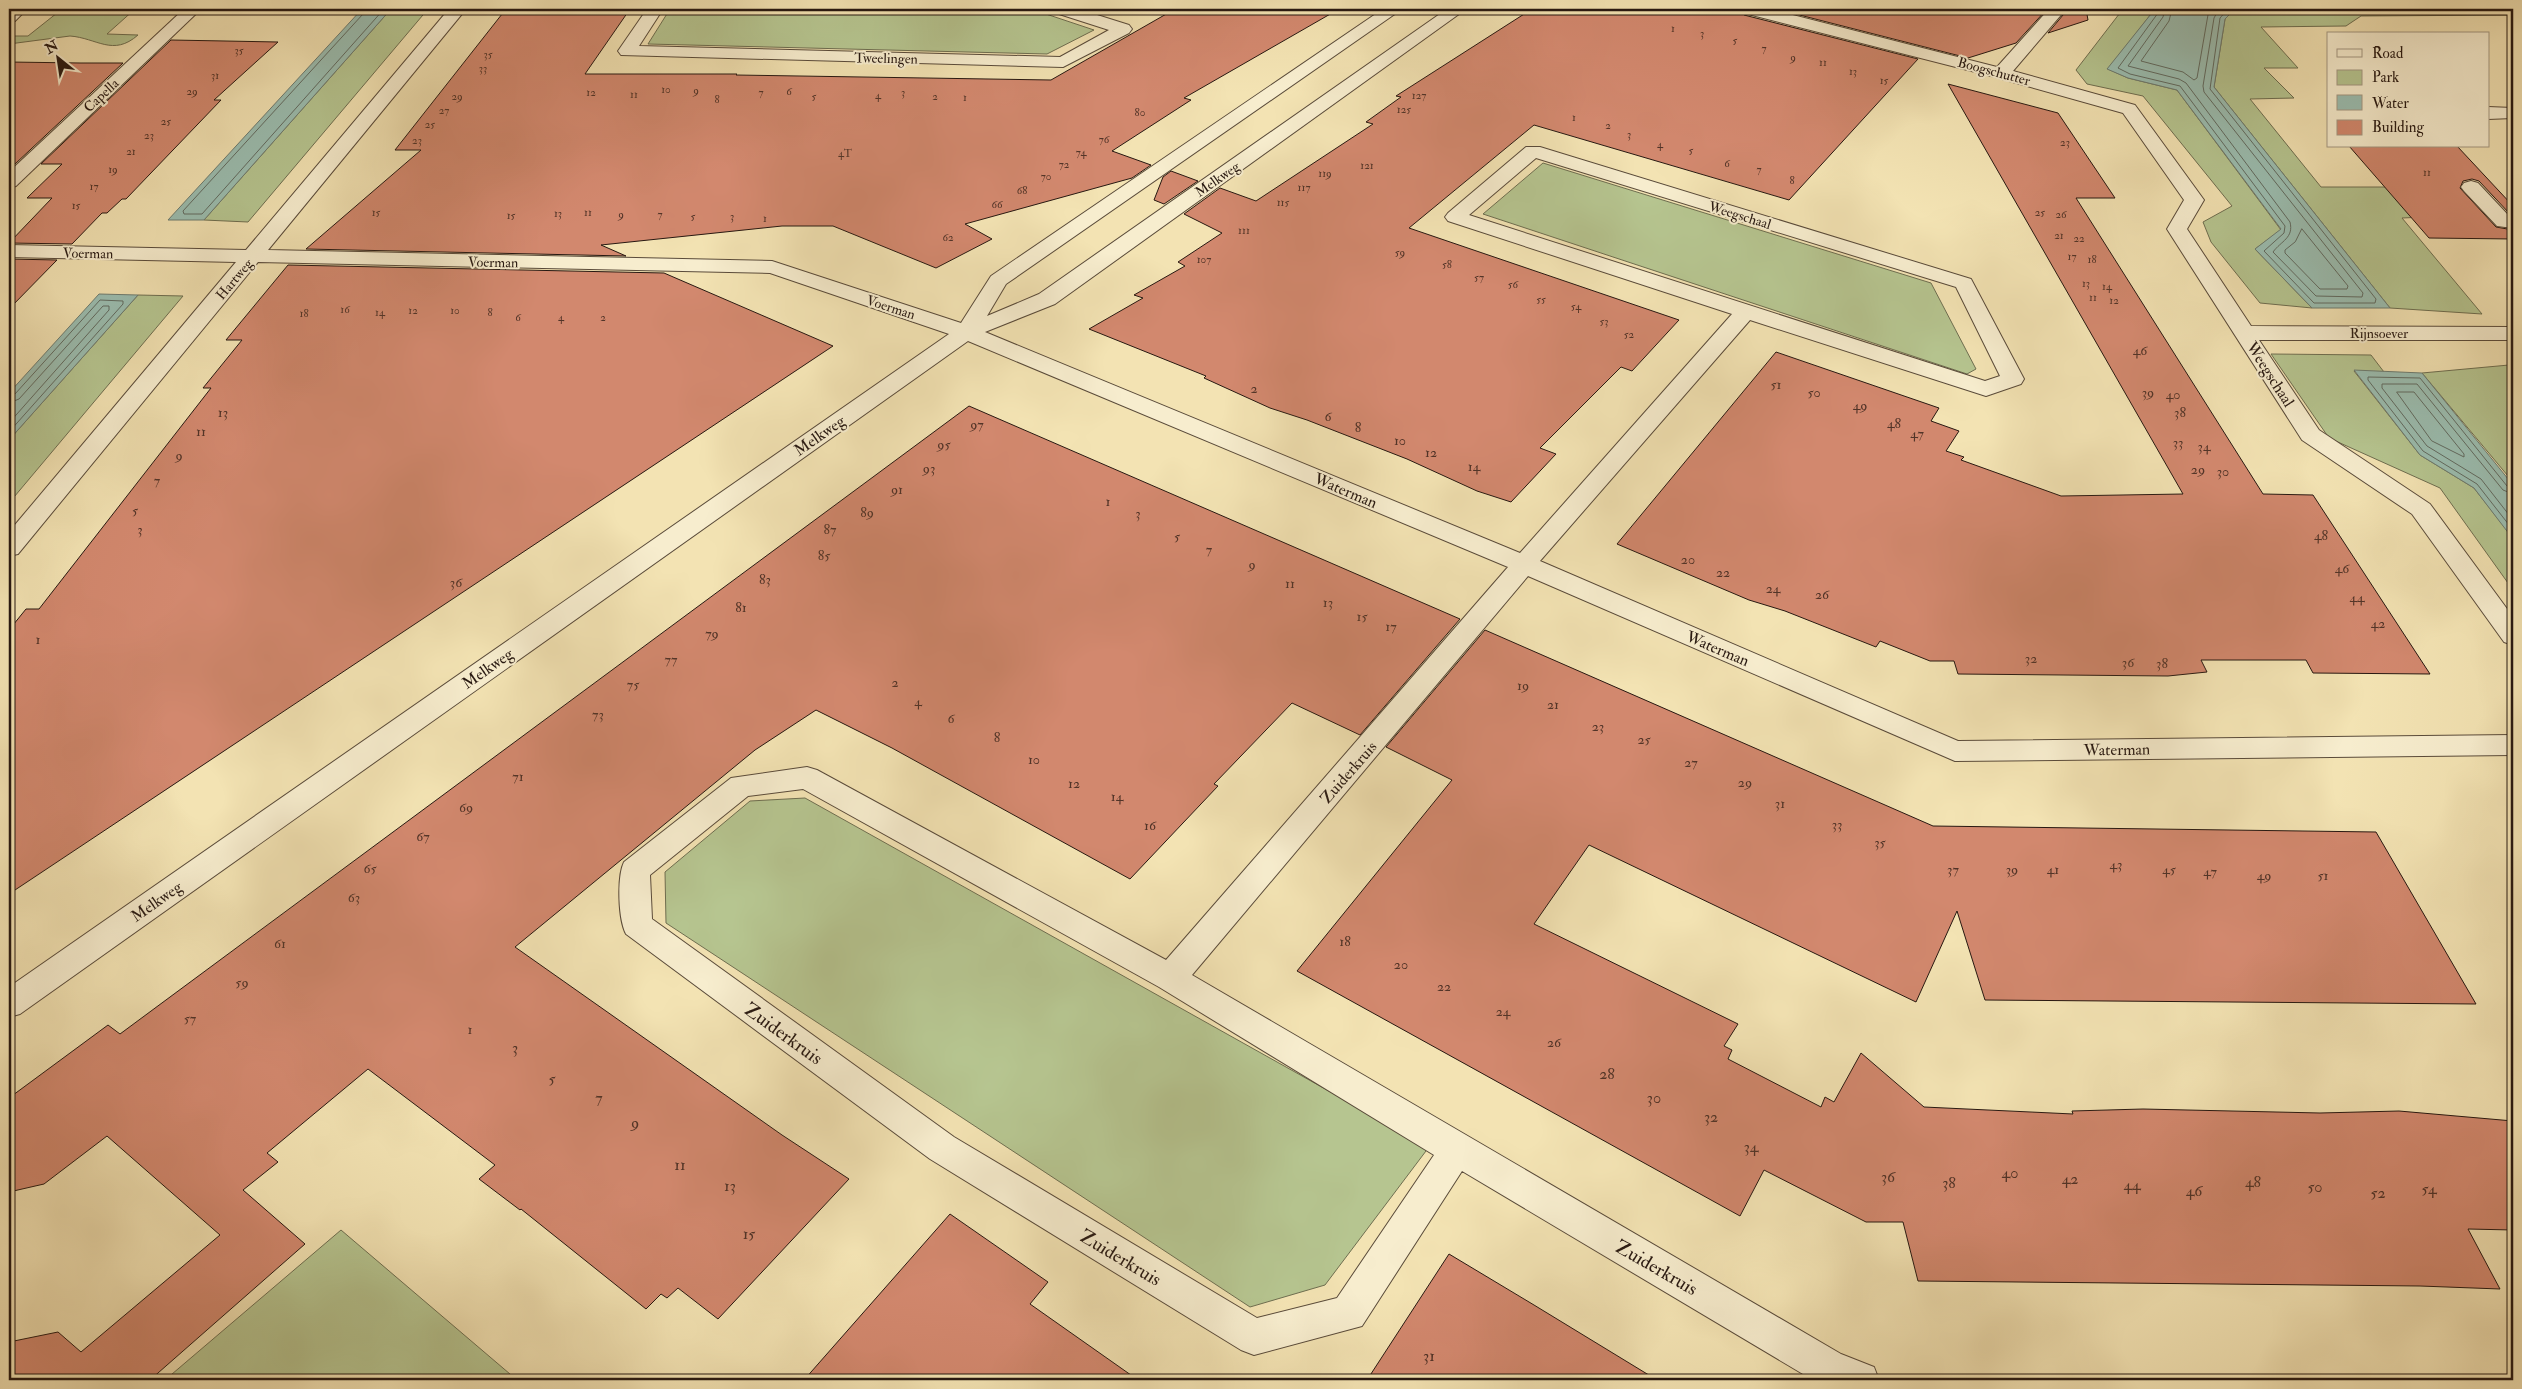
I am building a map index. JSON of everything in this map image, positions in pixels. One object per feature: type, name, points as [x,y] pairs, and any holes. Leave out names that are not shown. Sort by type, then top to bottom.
[{"type":"street","points":[[9,17],[19,9]]},
{"type":"street","name":"Capella","points":[[9,182],[193,9]]},
{"type":"street","name":"Hartweg","points":[[9,548],[458,9]]},
{"type":"street","name":"Tweelingen","points":[[655,9],[627,51],[1064,62],[1123,29],[1062,9]]},
{"type":"street","name":"Melkweg","points":[[966,332],[998,280],[1394,9]]},
{"type":"street","name":"Melkweg","points":[[9,1004],[966,332],[1047,299],[1458,9]]},
{"type":"street","name":"Boogschutter","points":[[1750,9],[2002,73],[2129,109],[2194,200]]},
{"type":"street","points":[[2002,73],[2058,9]]},
{"type":"street","points":[[2490,113],[2513,113]]},
{"type":"street","name":"Weegschaal","points":[[1533,152],[1964,283],[2013,380],[1986,389],[1746,312],[1455,217],[1533,152]]},
{"type":"street","points":[[2471,187],[2504,222],[2513,222]]},
{"type":"street","name":"Weegschaal","points":[[2194,200],[2177,229],[2310,435],[2421,509],[2513,636]]},
{"type":"street","name":"Voerman","points":[[9,252],[253,255],[467,262],[772,267],[966,332]]},
{"type":"street","points":[[1524,564],[1746,312]]},
{"type":"street","name":"Waterman","points":[[966,332],[1524,564],[1955,751],[2513,745]]},
{"type":"street","name":"Rijnsoever","points":[[2245,334],[2513,333]]},
{"type":"street","name":"Zuiderkruis","points":[[1170,978],[1524,564]]},
{"type":"street","name":"Zuiderkruis","points":[[1457,1150],[1349,1313],[1254,1337],[942,1148],[637,925],[635,870],[741,786],[807,778],[1170,978],[1457,1150],[1830,1369],[1860,1380]]},
{"type":"green space","points":[[62,9],[135,9],[107,34],[138,35],[121,45],[113,46],[70,36],[9,44],[9,36],[28,36]]},
{"type":"green space","points":[[391,9],[428,9],[248,222],[204,220]]},
{"type":"green space","points":[[670,9],[1031,9],[1094,30],[1047,54],[648,44]]},
{"type":"green space","points":[[2123,9],[2155,9],[2108,69],[2128,78],[2177,90],[2281,230],[2255,249],[2312,308],[2260,303],[2211,242],[2203,222],[2232,206],[2143,96],[2087,84],[2076,70]]},
{"type":"green space","points":[[2235,9],[2513,9],[2513,15],[2361,16],[2346,26],[2261,27],[2298,68],[2264,68],[2294,98],[2250,99],[2321,187],[2447,187],[2472,215],[2402,218],[2482,314],[2390,308],[2214,87],[2225,19]]},
{"type":"green space","points":[[1543,163],[1931,283],[1976,369],[1967,374],[1483,214]]},
{"type":"green space","points":[[138,295],[183,296],[9,503],[9,440]]},
{"type":"green space","points":[[2271,354],[2371,355],[2384,372],[2354,371],[2420,455],[2474,488],[2513,538],[2513,590],[2440,488],[2329,438]]},
{"type":"green space","points":[[2509,365],[2513,370],[2513,482],[2422,373]]},
{"type":"green space","points":[[805,798],[1429,1147],[1325,1285],[1250,1307],[666,923],[665,872],[750,801]]},
{"type":"green space","points":[[341,1230],[517,1380],[165,1380]]},
{"type":"water","points":[[362,9],[391,9],[204,220],[168,220]]},
{"type":"water","points":[[2155,9],[2235,9],[2225,19],[2214,87],[2390,308],[2312,308],[2255,249],[2281,229],[2177,90],[2128,78],[2107,69]]},
{"type":"water","points":[[99,294],[138,295],[9,440],[9,393]]},
{"type":"water","points":[[2354,370],[2422,373],[2513,485],[2513,539],[2474,488],[2420,455]]},
{"type":"building","points":[[506,9],[630,9],[585,74],[737,74],[1051,80],[1175,9],[1339,9],[1184,98],[1191,100],[1112,151],[1151,165],[1132,178],[965,224],[992,239],[936,268],[833,226],[782,226],[601,245],[626,256],[306,249],[421,150],[395,150]]},
{"type":"building","points":[[1532,9],[1740,9],[1744,15],[1918,59],[1789,200],[1534,125],[1409,228],[1679,320],[1632,371],[1621,367],[1540,448],[1556,454],[1511,502],[1477,491],[1407,459],[1307,420],[1270,408],[1204,378],[1206,376],[1089,329],[1143,298],[1134,295],[1185,266],[1178,262],[1222,233],[1184,214],[1220,188],[1256,201],[1373,124],[1366,122],[1401,97],[1396,96]]},
{"type":"building","points":[[1776,9],[2047,9],[2016,43],[1968,58]]},
{"type":"building","points":[[2068,9],[2086,9],[2088,20],[2048,33]]},
{"type":"building","points":[[171,40],[278,42],[214,100],[221,100],[126,199],[122,199],[107,213],[102,213],[72,244],[9,243],[52,198],[27,198],[62,164],[41,164]]},
{"type":"building","points":[[9,62],[123,63],[15,164],[9,164]]},
{"type":"building","points":[[1948,84],[2058,113],[2115,198],[2076,198],[2263,494],[2313,495],[2430,674],[2313,673],[2306,660],[2201,660],[2207,672],[2168,676],[1958,674],[1954,661],[1930,661],[1880,641],[1876,647],[1785,611],[1749,600],[1617,544],[1776,352],[1939,408],[1931,421],[1959,431],[1946,451],[1964,457],[1961,460],[2061,496],[2183,494]]},
{"type":"building","points":[[2351,148],[2459,148],[2513,206],[2513,214],[2510,214],[2479,181],[2472,179],[2463,181],[2460,188],[2496,227],[2513,230],[2513,239],[2429,238]]},
{"type":"building","points":[[1171,171],[1198,181],[1164,204],[1154,200],[1163,177]]},
{"type":"building","points":[[9,259],[57,260],[9,309]]},
{"type":"building","points":[[288,265],[664,273],[833,346],[9,894],[9,630],[26,609],[39,609],[211,388],[203,388],[242,340],[226,340]]},
{"type":"building","points":[[969,406],[1460,619],[1360,735],[1292,703],[1214,784],[1218,786],[1130,879],[892,748],[816,710],[755,750],[515,947],[782,1135],[849,1179],[718,1319],[678,1288],[667,1298],[661,1294],[646,1309],[521,1209],[479,1179],[495,1165],[368,1069],[267,1153],[278,1162],[243,1190],[305,1244],[150,1380],[9,1380],[9,1342],[58,1332],[81,1352],[220,1235],[107,1136],[44,1184],[9,1192],[9,1098],[108,1025],[120,1034]]},
{"type":"building","points":[[1485,630],[1933,826],[2376,832],[2476,1004],[1985,1000],[1957,911],[1916,1002],[1589,845],[1534,924],[1738,1024],[1724,1046],[1732,1050],[1728,1059],[1821,1107],[1825,1097],[1834,1102],[1861,1053],[1924,1107],[2073,1114],[2072,1111],[2143,1109],[2320,1113],[2399,1111],[2513,1121],[2513,1230],[2468,1229],[2500,1289],[2420,1286],[1918,1281],[1903,1222],[1866,1222],[1764,1170],[1740,1216],[1297,971],[1452,780],[1386,747]]},
{"type":"building","points":[[950,1214],[1048,1282],[1030,1304],[1138,1380],[804,1380]]},
{"type":"building","points":[[1449,1254],[1534,1305],[1657,1380],[1367,1380]]}]
